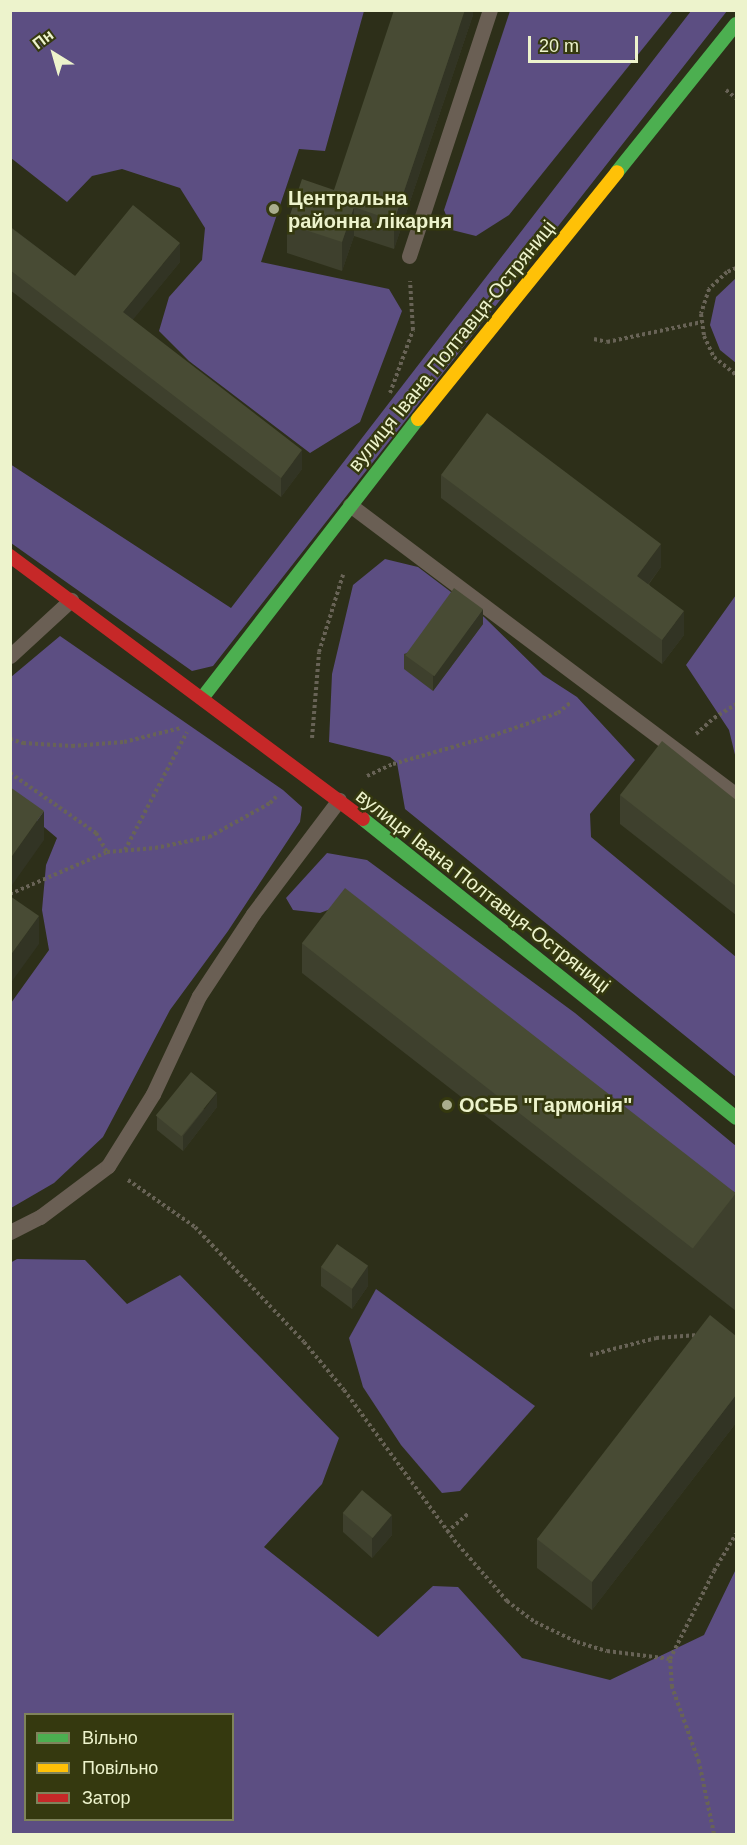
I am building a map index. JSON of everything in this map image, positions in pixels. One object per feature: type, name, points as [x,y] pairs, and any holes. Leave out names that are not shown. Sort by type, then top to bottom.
[{"type":"street","name":"вулиця Івана Полтавця-Остряниці","points":[[203,697],[350,505],[736,24]]},
{"type":"street","name":"вулиця Івана Полтавця-Остряниці","points":[[10,556],[339,800],[736,1118]]},
{"type":"lane","points":[[409,256],[490,10]]},
{"type":"lane","points":[[350,505],[736,795]]},
{"type":"lane","points":[[10,656],[71,600]]},
{"type":"lane","points":[[10,1232],[40,1217],[108,1166],[153,1094],[199,996],[252,914],[339,800]]},
{"type":"path","points":[[723,88],[736,98]]},
{"type":"path","points":[[389,397],[412,330],[409,256]]},
{"type":"path","points":[[736,268],[727,272],[709,290],[701,314],[704,336],[714,357],[736,375]]},
{"type":"path","points":[[594,339],[607,342],[702,322]]},
{"type":"path","points":[[312,740],[319,652],[339,582],[345,572]]},
{"type":"path","points":[[363,778],[393,764],[492,736],[558,713],[591,686]]},
{"type":"path","points":[[678,751],[714,718],[736,704]]},
{"type":"path","points":[[10,739],[23,743],[72,746],[113,743],[190,725],[125,850]]},
{"type":"path","points":[[10,773],[96,832],[107,852]]},
{"type":"path","points":[[10,894],[107,852],[155,848],[209,837],[270,803],[283,790]]},
{"type":"path","points":[[108,1166],[195,1227],[304,1342],[344,1390],[447,1532],[507,1601],[535,1622],[577,1642],[607,1651],[670,1659]]},
{"type":"path","points":[[590,1355],[656,1338],[708,1335]]},
{"type":"path","points":[[447,1532],[469,1513]]},
{"type":"path","points":[[714,1834],[699,1762],[672,1687],[670,1659],[714,1571],[736,1534]]},
{"type":"shaded area","points":[[10,11],[364,11],[325,151],[299,149],[261,262],[389,289],[402,311],[360,422],[310,453],[189,361],[159,331],[169,297],[202,260],[205,228],[180,188],[122,169],[92,176],[67,202],[11,158]]},
{"type":"shaded area","points":[[510,11],[673,11],[509,215],[476,236],[452,230],[444,210]]},
{"type":"shaded area","points":[[691,11],[727,11],[213,666],[192,671],[11,543],[10,464],[231,608]]},
{"type":"shaded area","points":[[736,278],[736,363],[720,350],[710,325],[716,297]]},
{"type":"shaded area","points":[[385,559],[418,567],[484,617],[543,675],[577,697],[635,760],[590,814],[591,837],[736,957],[736,1077],[405,809],[397,763],[390,757],[329,742],[332,674],[353,585]]},
{"type":"shaded area","points":[[736,595],[736,759],[729,730],[686,665]]},
{"type":"shaded area","points":[[60,636],[283,790],[302,807],[300,822],[228,931],[170,1010],[103,1137],[54,1183],[11,1208],[11,1003],[49,950],[42,910],[46,865],[57,838],[11,799],[11,677]]},
{"type":"shaded area","points":[[327,853],[367,860],[575,1013],[736,1146],[736,1217],[333,908],[320,913],[293,910],[286,898]]},
{"type":"shaded area","points":[[17,1259],[85,1260],[127,1304],[180,1275],[339,1438],[322,1484],[264,1547],[378,1637],[433,1586],[458,1587],[522,1658],[610,1680],[704,1635],[736,1569],[736,1834],[11,1834],[10,1263]]},
{"type":"shaded area","points":[[376,1289],[535,1406],[460,1491],[442,1493],[401,1445],[363,1387],[349,1338]]},
{"type":"building","points":[[394,10],[465,10],[394,221],[354,207],[342,242],[287,224],[302,179],[334,190]]},
{"type":"building","points":[[133,205],[180,243],[123,312],[302,450],[281,478],[10,270],[10,227],[75,276]]},
{"type":"building","points":[[487,413],[661,544],[637,576],[684,611],[662,640],[441,475]]},
{"type":"building","points":[[454,588],[483,609],[434,676],[405,655]]},
{"type":"building","points":[[662,741],[736,800],[736,886],[620,795]]},
{"type":"building","points":[[10,787],[44,811],[10,859]]},
{"type":"building","points":[[345,888],[736,1193],[693,1249],[302,943]]},
{"type":"building","points":[[10,896],[39,916],[10,956]]},
{"type":"building","points":[[191,1072],[217,1093],[181,1136],[156,1116]]},
{"type":"building","points":[[337,1244],[368,1266],[352,1289],[321,1267]]},
{"type":"building","points":[[710,1315],[736,1336],[736,1395],[592,1582],[537,1539]]},
{"type":"building","points":[[362,1490],[392,1515],[373,1538],[343,1513]]},
{"type":"traffic: fast","points":[[617,172],[736,24]]},
{"type":"traffic: fast","points":[[203,697],[418,419]]},
{"type":"traffic: fast","points":[[363,819],[736,1118]]},
{"type":"traffic: slow","points":[[418,419],[617,172]]},
{"type":"traffic: jam","points":[[10,556],[363,819]]},
{"type":"place","name":"Центральна районна лікарня","points":[[274,209]]},
{"type":"place","name":"ОСББ \"Гармонія\"","points":[[447,1105]]}]
